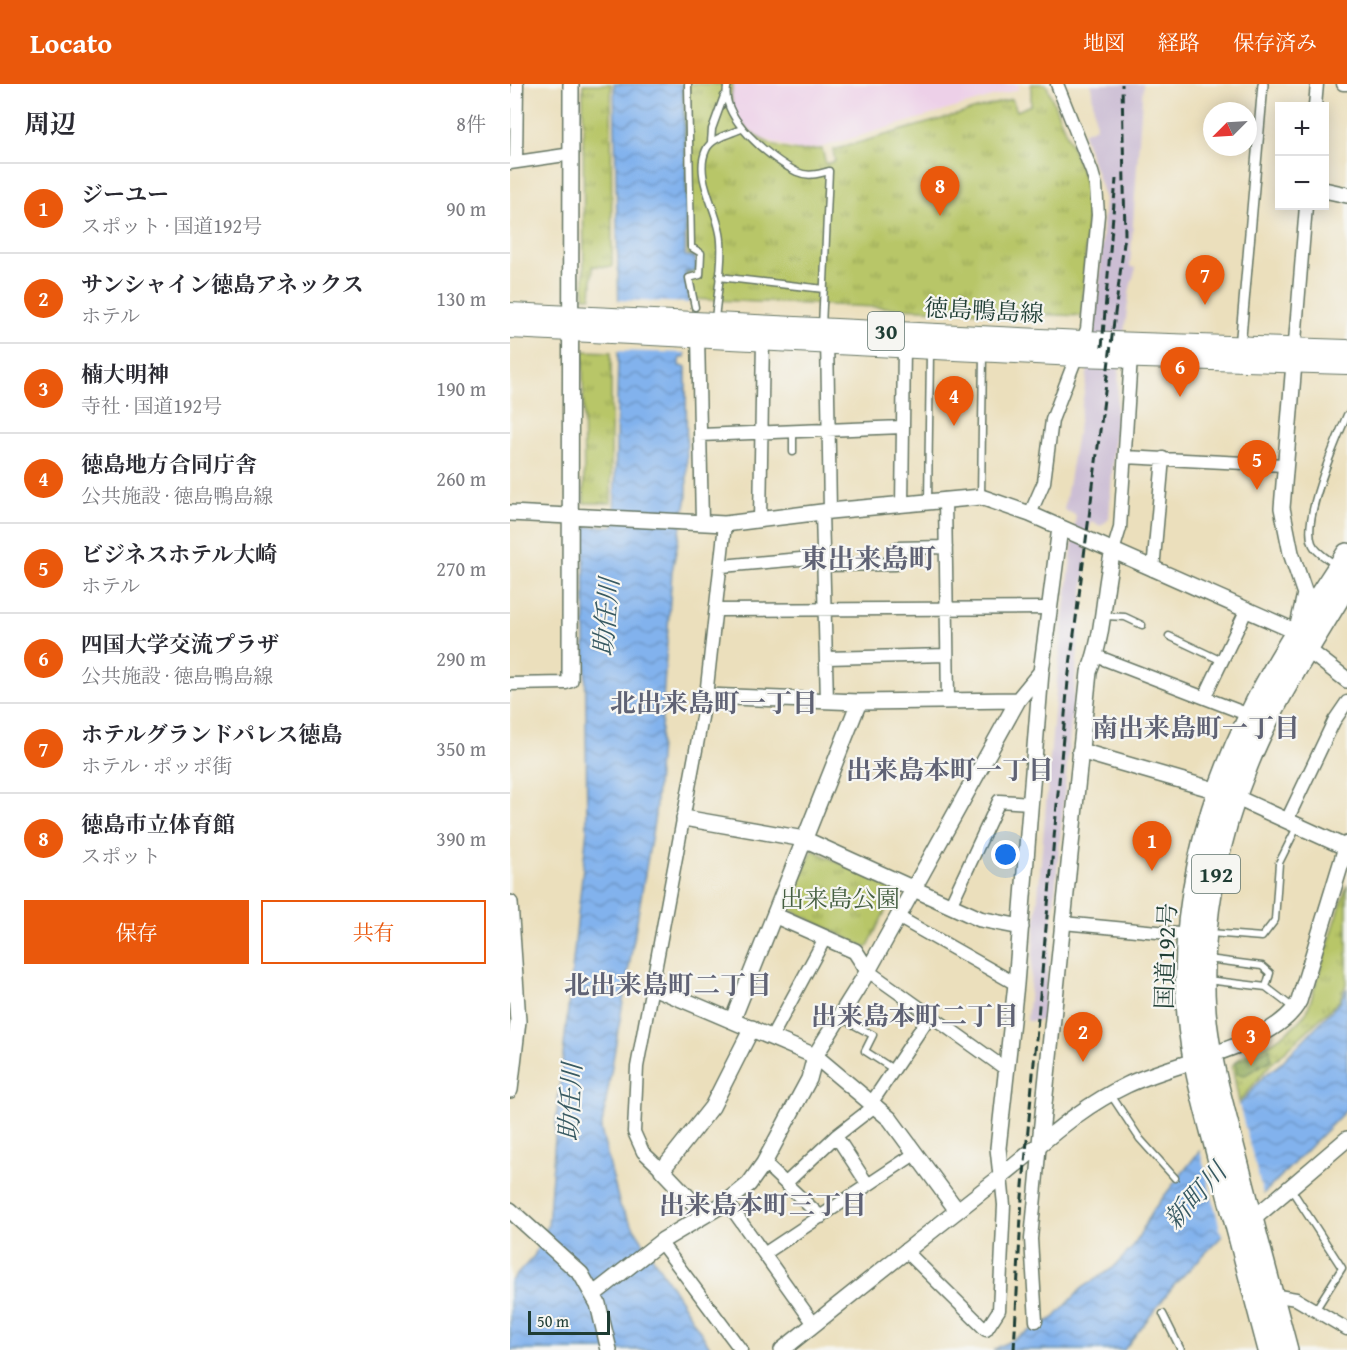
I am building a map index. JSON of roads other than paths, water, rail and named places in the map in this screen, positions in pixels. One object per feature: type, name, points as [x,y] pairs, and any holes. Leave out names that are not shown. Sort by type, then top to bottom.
[{"type":"highway","name":"国道192号","points":[[1227,794],[1263,728],[1303,641],[1344,568]]},
{"type":"highway","name":"国道192号","points":[[1287,1350],[1272,1295],[1246,1219],[1203,1057],[1187,1013],[1197,934],[1198,866],[1227,794],[1249,715],[1303,641]]},
{"type":"highway","name":"国道192号","points":[[1197,934],[1204,958],[1203,1057]]},
{"type":"highway","name":"国道192号","points":[[1246,1219],[1269,1350]]},
{"type":"main road","name":"徳島鴨島線","points":[[510,313],[581,323]]},
{"type":"main road","name":"徳島鴨島線","points":[[693,325],[715,321],[825,332],[1079,348],[1131,357],[1294,355],[1347,350]]},
{"type":"main road","name":"徳島鴨島線","points":[[510,328],[581,323],[693,325],[763,339],[825,332],[904,347],[983,351],[1079,348],[1240,348],[1347,364]]},
{"type":"street","points":[[517,84],[513,162],[572,153]]},
{"type":"street","points":[[510,684],[566,683],[570,680],[569,514],[581,323],[572,153],[572,84]]},
{"type":"street","points":[[1030,514],[1044,482],[1052,420],[1087,328],[1098,215],[1096,186],[1057,84]]},
{"type":"street","points":[[1240,348],[1263,84]]},
{"type":"street","points":[[1315,102],[1317,84]]},
{"type":"street","points":[[1329,191],[1347,195]]},
{"type":"street","points":[[1303,641],[1305,594],[1291,553],[1282,508],[1306,210]]},
{"type":"street","points":[[693,325],[700,435],[696,522]]},
{"type":"street","points":[[825,332],[827,431],[823,561],[827,701]]},
{"type":"street","points":[[760,520],[763,339]]},
{"type":"street","points":[[902,505],[904,347]]},
{"type":"street","points":[[1036,1321],[1031,1239],[1040,1143],[1089,672],[1096,656],[1104,616],[1107,573],[1120,528],[1131,357]]},
{"type":"street","points":[[700,435],[903,427]]},
{"type":"street","points":[[1125,457],[1285,465]]},
{"type":"street","points":[[1153,570],[1163,458]]},
{"type":"street","points":[[510,513],[569,514],[725,524],[826,511],[945,499],[981,498],[1030,514],[1246,611],[1303,641],[1347,680]]},
{"type":"street","points":[[945,499],[948,701]]},
{"type":"street","points":[[705,1215],[643,1152],[634,1131],[637,1067],[706,696],[725,524]]},
{"type":"street","points":[[905,1250],[986,1330],[999,1310],[1004,1205],[999,1148],[1016,984],[1041,672],[1060,528]]},
{"type":"street","points":[[722,566],[823,561],[896,564],[897,548],[946,547]]},
{"type":"street","points":[[716,610],[1050,608]]},
{"type":"street","points":[[1205,696],[1246,611]]},
{"type":"street","points":[[826,658],[947,655]]},
{"type":"street","points":[[1096,656],[1205,696],[1249,715]]},
{"type":"street","points":[[594,1294],[658,1246],[727,1202],[749,1185],[764,1163],[809,1079],[815,1056],[868,972],[1018,700],[1041,672]]},
{"type":"street","points":[[706,696],[860,702],[1018,700]]},
{"type":"street","points":[[733,1019],[860,702]]},
{"type":"street","points":[[1292,822],[1334,721],[1347,702]]},
{"type":"street","points":[[782,1350],[1074,1115],[1110,1094],[1170,1066],[1256,1038],[1295,1010],[1347,847],[1227,794],[1080,751]]},
{"type":"street","points":[[950,906],[999,801],[1031,803]]},
{"type":"street","points":[[684,818],[804,838],[990,923],[1021,927]]},
{"type":"street","points":[[510,903],[513,994],[518,1021],[512,1054],[510,1090]]},
{"type":"street","points":[[776,916],[855,951],[868,972],[931,1014],[1007,1070]]},
{"type":"street","points":[[898,917],[1016,984]]},
{"type":"street","points":[[1063,922],[1197,934]]},
{"type":"street","points":[[772,1036],[825,938]]},
{"type":"street","points":[[653,987],[733,1019],[815,1056],[874,1103],[890,1119],[956,1209]]},
{"type":"street","points":[[786,1184],[874,1103],[892,1069],[931,1014]]},
{"type":"street","points":[[662,1170],[712,1107],[752,1028]]},
{"type":"street","points":[[836,1136],[868,1185]]},
{"type":"street","points":[[1246,1219],[1347,1139]]},
{"type":"street","points":[[764,1254],[916,1153]]},
{"type":"street","points":[[764,1163],[821,1217]]},
{"type":"street","points":[[727,1202],[814,1324]]},
{"type":"street","points":[[510,1209],[571,1263],[594,1294],[604,1323],[609,1350]]},
{"type":"street","points":[[658,1246],[741,1350]]},
{"type":"street","points":[[1272,1295],[1296,1299],[1347,1329]]},
{"type":"lane","points":[[688,84],[691,247],[701,253],[700,275],[689,278],[693,325]]},
{"type":"lane","points":[[727,87],[726,102],[741,129],[797,172],[813,176],[829,171],[824,289],[825,332]]},
{"type":"lane","points":[[715,321],[722,242],[704,173],[705,151],[711,142],[712,129],[727,87]]},
{"type":"lane","points":[[711,142],[741,129]]},
{"type":"lane","points":[[718,277],[824,289]]},
{"type":"lane","points":[[928,501],[930,348]]},
{"type":"lane","points":[[981,498],[983,351]]},
{"type":"lane","points":[[1344,568],[1314,548],[1310,541],[1312,508],[1347,415]]},
{"type":"lane","points":[[793,432],[793,452]]},
{"type":"lane","points":[[1104,616],[1125,617],[1142,625]]},
{"type":"lane","points":[[1168,636],[1222,661]]},
{"type":"lane","points":[[1197,934],[1262,937],[1273,925],[1280,863],[1292,822]]},
{"type":"lane","points":[[1204,958],[1266,968],[1270,973],[1266,987]]},
{"type":"lane","points":[[1204,980],[1266,987],[1283,998],[1295,1010]]},
{"type":"lane","points":[[839,1017],[873,1035],[865,1051],[892,1069]]},
{"type":"lane","points":[[1110,1094],[1140,1139],[1175,1178]]},
{"type":"lane","points":[[1290,1186],[1342,1268],[1316,1309]]},
{"type":"lane","points":[[1163,1314],[1181,1350]]},
{"type":"water","name":"助任川","points":[[614,84],[682,84],[686,176],[685,256],[695,257],[696,270],[685,272],[689,301],[685,357],[680,358],[679,366],[686,367],[687,497],[672,571],[655,816],[601,1130],[620,1206],[712,1350],[510,1350],[510,1282],[534,1256],[548,1225],[557,1112],[587,829],[584,527],[614,526],[619,316]]},
{"type":"water","name":"新町川","points":[[1347,988],[1347,1109],[1174,1285],[1124,1350],[993,1350],[1054,1318],[1083,1287],[1113,1268],[1132,1248],[1154,1209],[1198,1153],[1264,1076],[1281,1063],[1340,1002]]},
{"type":"railway","points":[[1014,1350],[1022,1197],[1068,681],[1125,235],[1122,84]]},
{"type":"railway","points":[[1102,347],[1116,179]]},
{"type":"place","name":"徳島市立体育館","points":[[940,216]]},
{"type":"place","name":"ホテルグランドパレス徳島","points":[[1205,305]]},
{"type":"place","name":"四国大学交流プラザ","points":[[1180,397]]},
{"type":"place","name":"徳島地方合同庁舎","points":[[954,426]]},
{"type":"place","name":"ビジネスホテル大崎","points":[[1257,490]]},
{"type":"place","name":"ジーユー","points":[[1152,871]]},
{"type":"place","name":"サンシャイン徳島アネックス","points":[[1083,1062]]},
{"type":"place","name":"楠大明神","points":[[1251,1066]]},
{"type":"district","name":"東出来島町","points":[[868,559]]},
{"type":"district","name":"北出来島町一丁目","points":[[714,703]]},
{"type":"district","name":"南出来島町一丁目","points":[[1196,728]]},
{"type":"district","name":"出来島本町一丁目","points":[[950,770]]},
{"type":"district","name":"北出来島町二丁目","points":[[668,985]]},
{"type":"district","name":"出来島本町二丁目","points":[[915,1016]]},
{"type":"district","name":"出来島本町三丁目","points":[[763,1205]]},
{"type":"park label","name":"出来島公園","points":[[840,899]]}]
